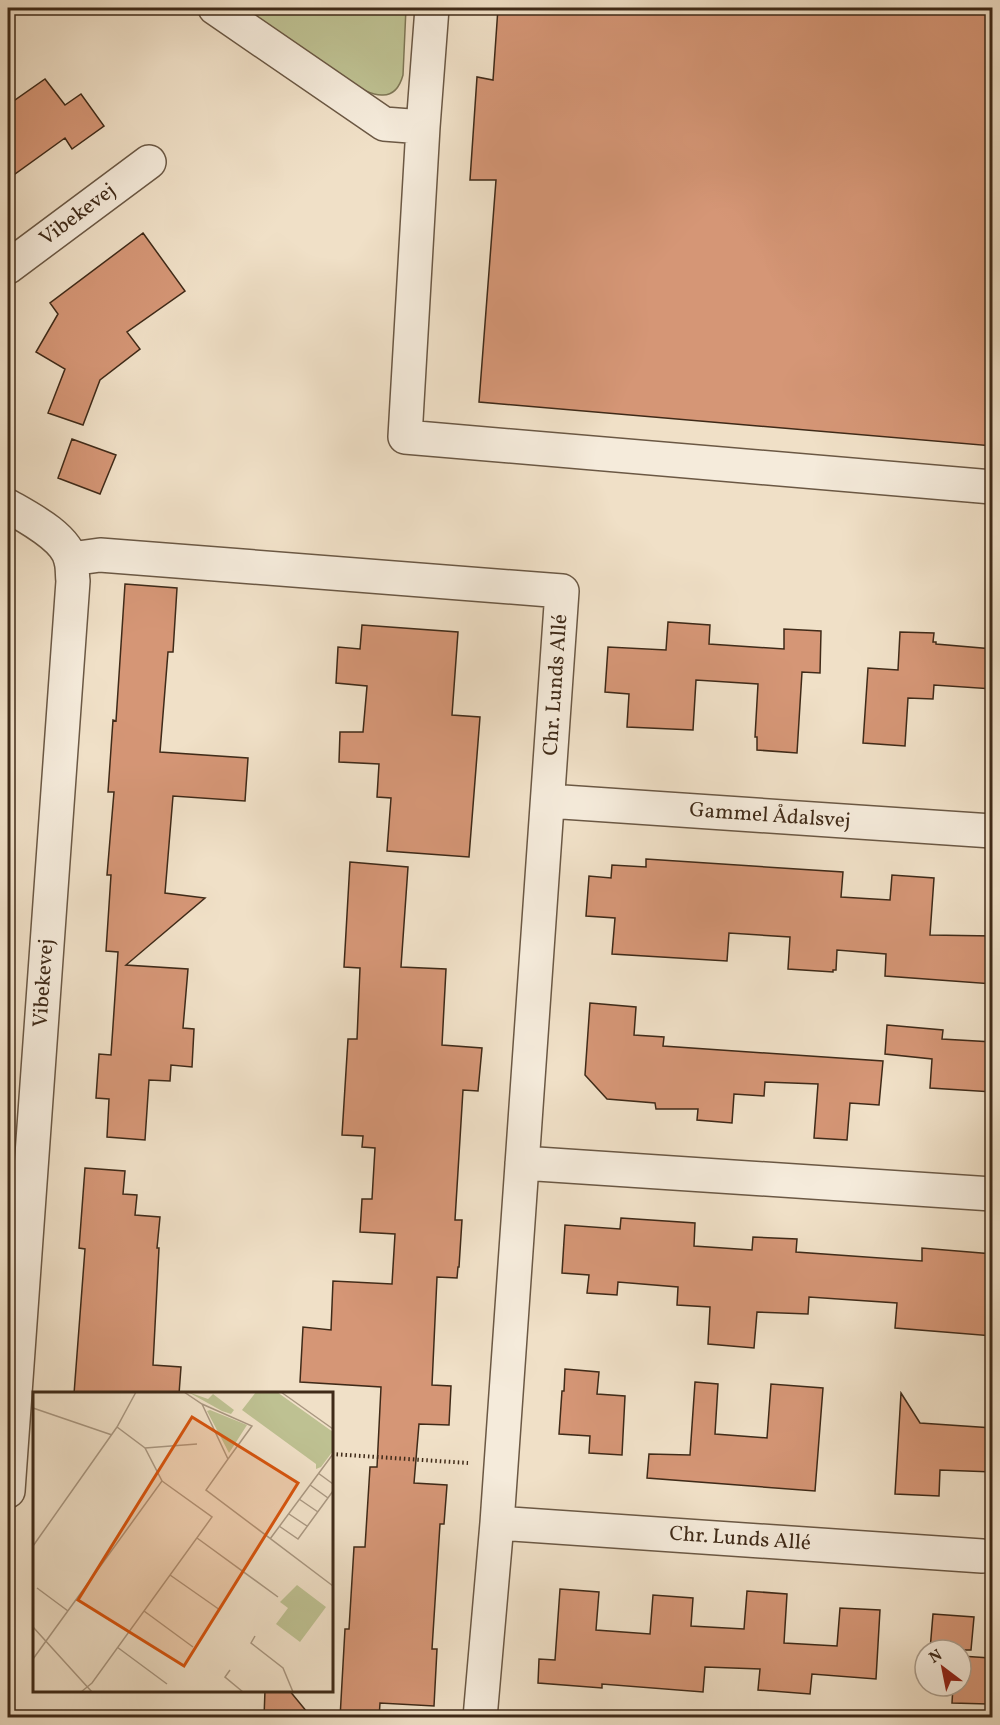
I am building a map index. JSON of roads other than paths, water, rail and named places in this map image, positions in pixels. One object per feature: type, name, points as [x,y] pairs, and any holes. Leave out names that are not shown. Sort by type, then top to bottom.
[{"type":"street","points":[[215,8],[384,124],[423,127]]},
{"type":"street","points":[[432,8],[405,437],[993,487]]},
{"type":"street","name":"Vibekevej","points":[[8,267],[149,162]]},
{"type":"street","points":[[8,506],[39,523],[61,542],[71,559]]},
{"type":"street","name":"Chr. Lunds Allé","points":[[71,559],[99,555],[562,591],[497,1523],[480,1718]]},
{"type":"street","name":"Vibekevej","points":[[8,1491],[72,592],[71,559]]},
{"type":"street","name":"Gammel Ådalsvej","points":[[548,801],[993,831]]},
{"type":"street","points":[[522,1163],[993,1194]]},
{"type":"street","name":"Chr. Lunds Allé","points":[[497,1523],[982,1556]]}]
